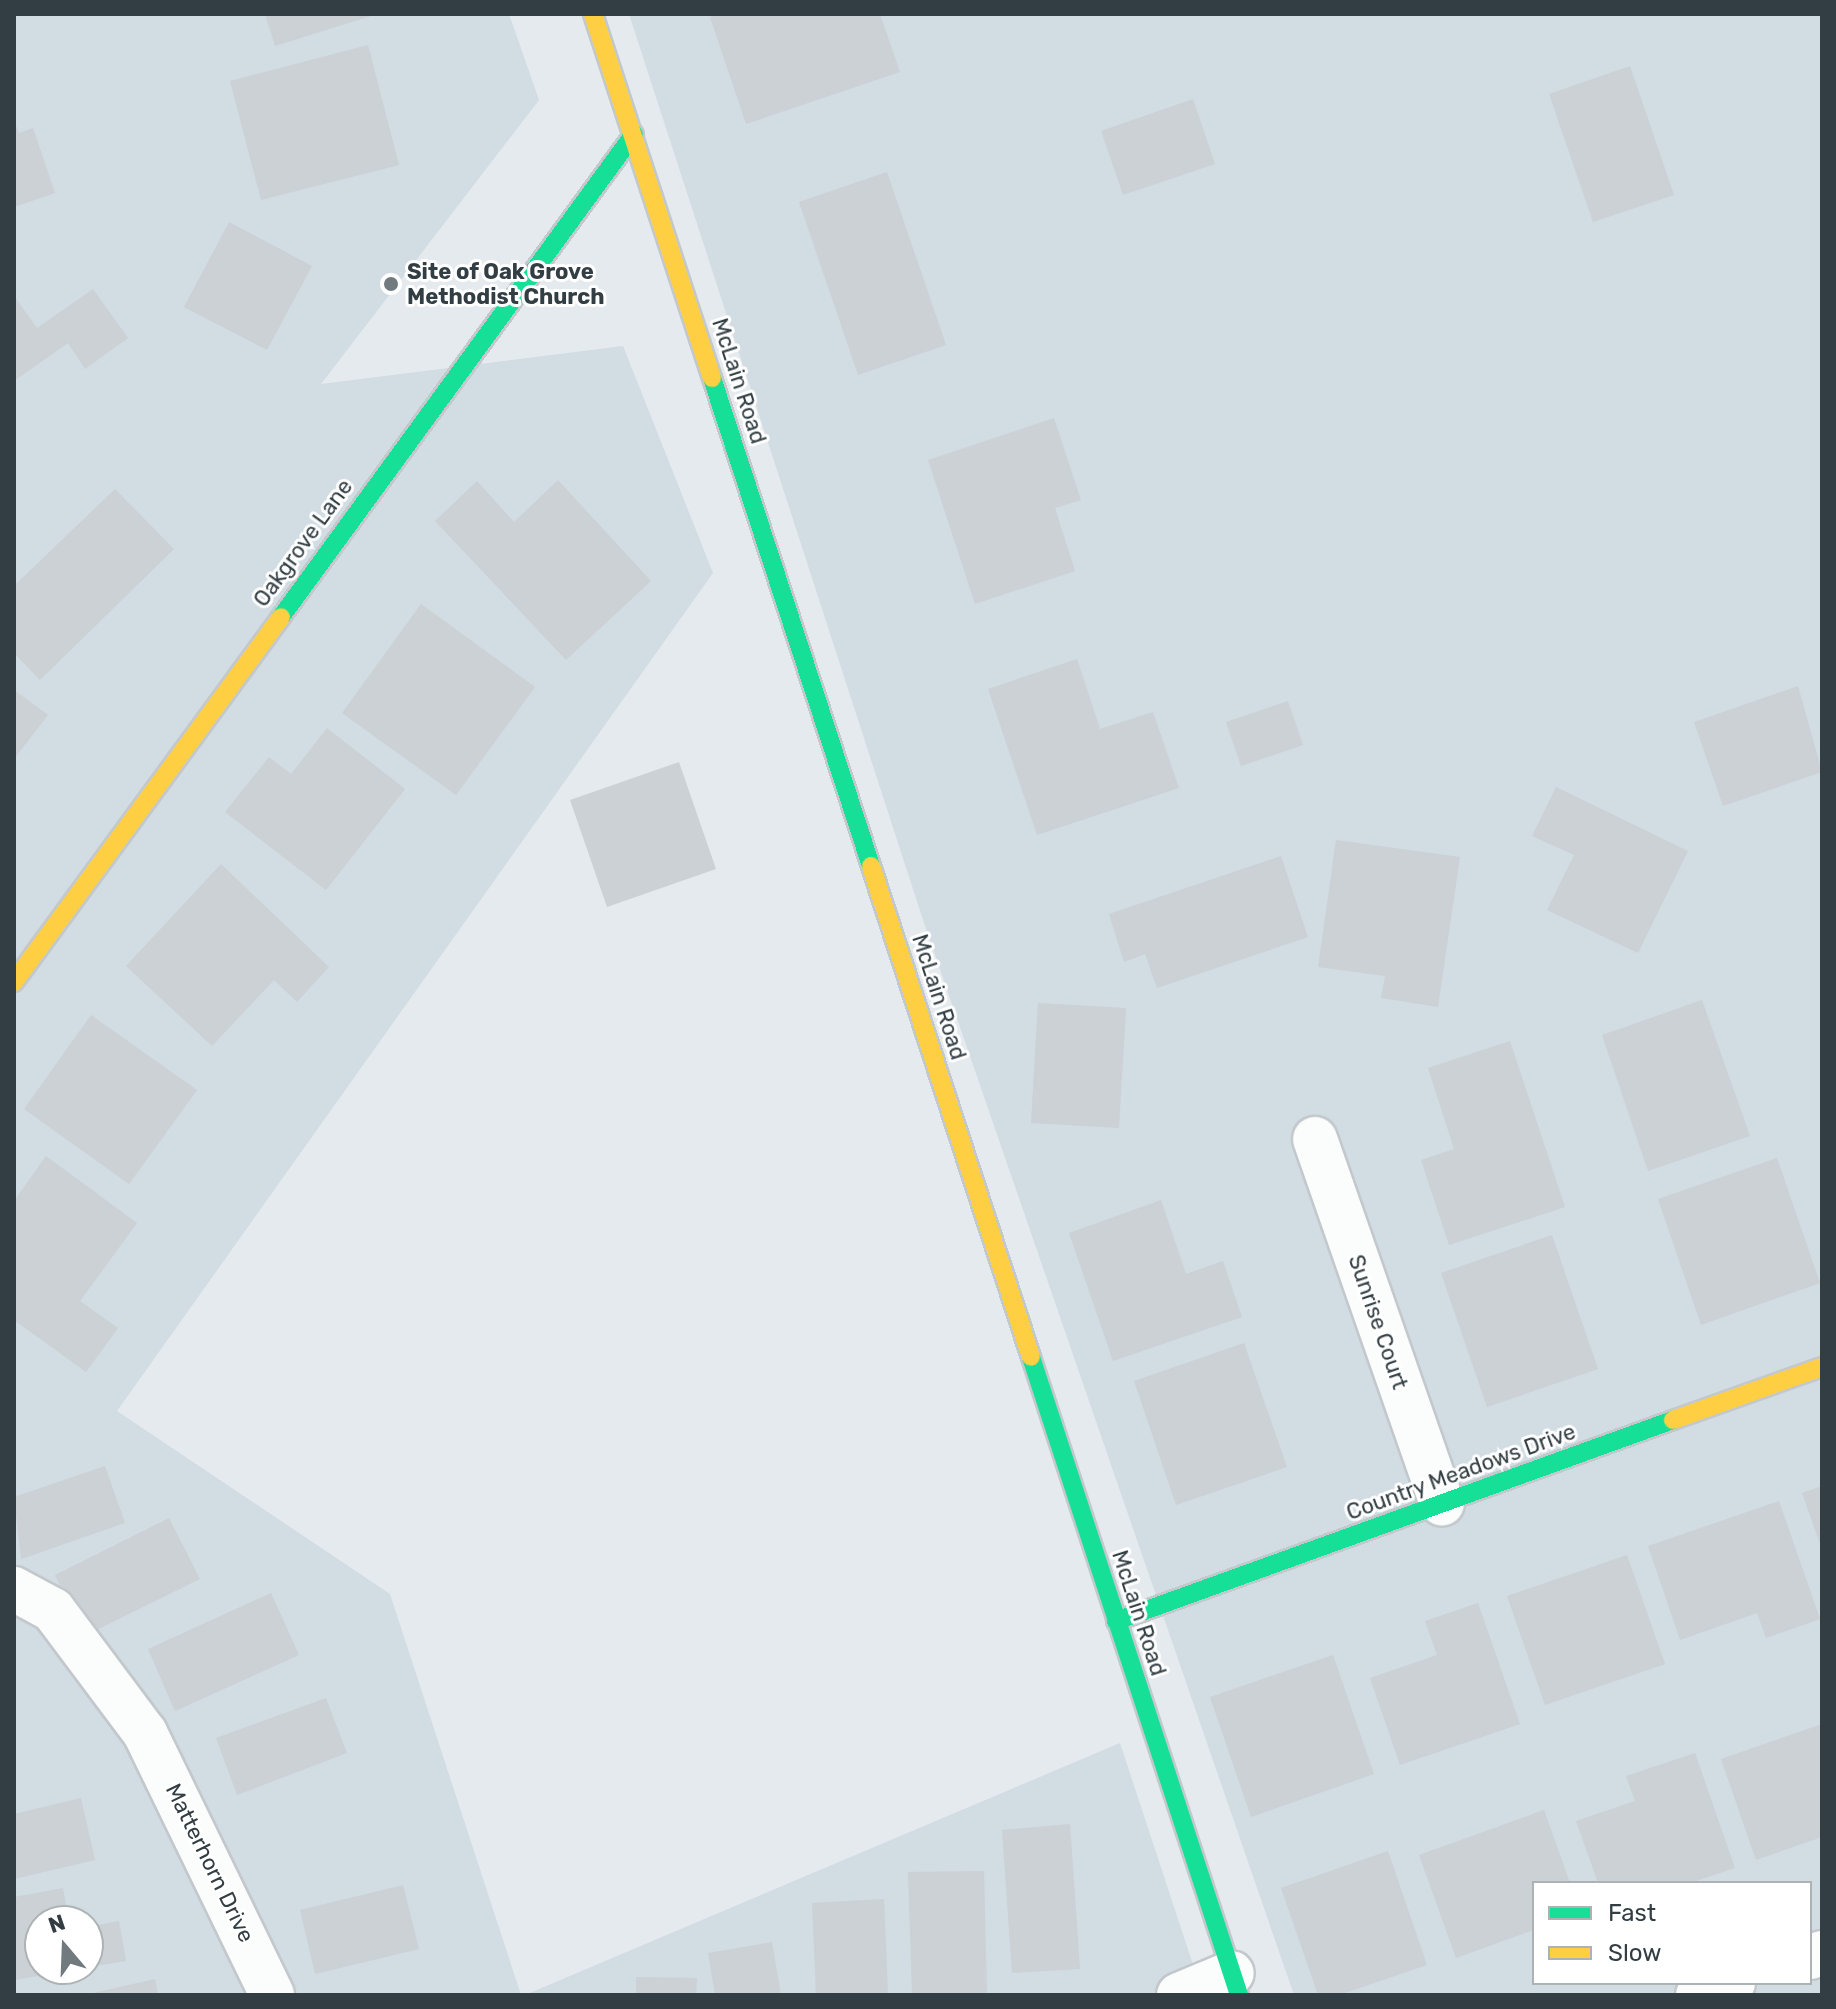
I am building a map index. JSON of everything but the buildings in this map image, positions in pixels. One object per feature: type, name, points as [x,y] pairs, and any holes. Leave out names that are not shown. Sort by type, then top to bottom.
[{"type":"street","name":"McLain Road","points":[[593,14],[1236,1984]]},
{"type":"street","name":"Oakgrove Lane","points":[[14,982],[634,134]]},
{"type":"street","name":"Sunrise Court","points":[[1315,1139],[1442,1504]]},
{"type":"street","name":"Country Meadows Drive","points":[[1116,1621],[1822,1367]]},
{"type":"street","name":"Matterhorn Drive","points":[[14,1589],[53,1610],[145,1733],[272,1995]]},
{"type":"street","points":[[1179,1995],[1236,1984]]},
{"type":"street","points":[[1698,1995],[1727,1985]]},
{"type":"shaded area","points":[[14,14],[509,14],[539,100],[321,384],[623,346],[713,573],[117,1411],[390,1594],[521,1995],[14,1995]]},
{"type":"shaded area","points":[[629,14],[1822,14],[1822,1995],[1294,1995],[923,920]]},
{"type":"shaded area","points":[[1120,1743],[1203,1995],[525,1995]]},
{"type":"traffic: fast","points":[[281,617],[634,134]]},
{"type":"traffic: fast","points":[[712,378],[871,866]]},
{"type":"traffic: fast","points":[[1031,1357],[1239,1995]]},
{"type":"traffic: fast","points":[[1116,1621],[1673,1420]]},
{"type":"traffic: slow","points":[[593,14],[712,378]]},
{"type":"traffic: slow","points":[[14,982],[281,617]]},
{"type":"traffic: slow","points":[[871,866],[1031,1357]]},
{"type":"traffic: slow","points":[[1673,1420],[1822,1367]]},
{"type":"place","name":"Site of Oak Grove Methodist Church","points":[[391,284]]}]
